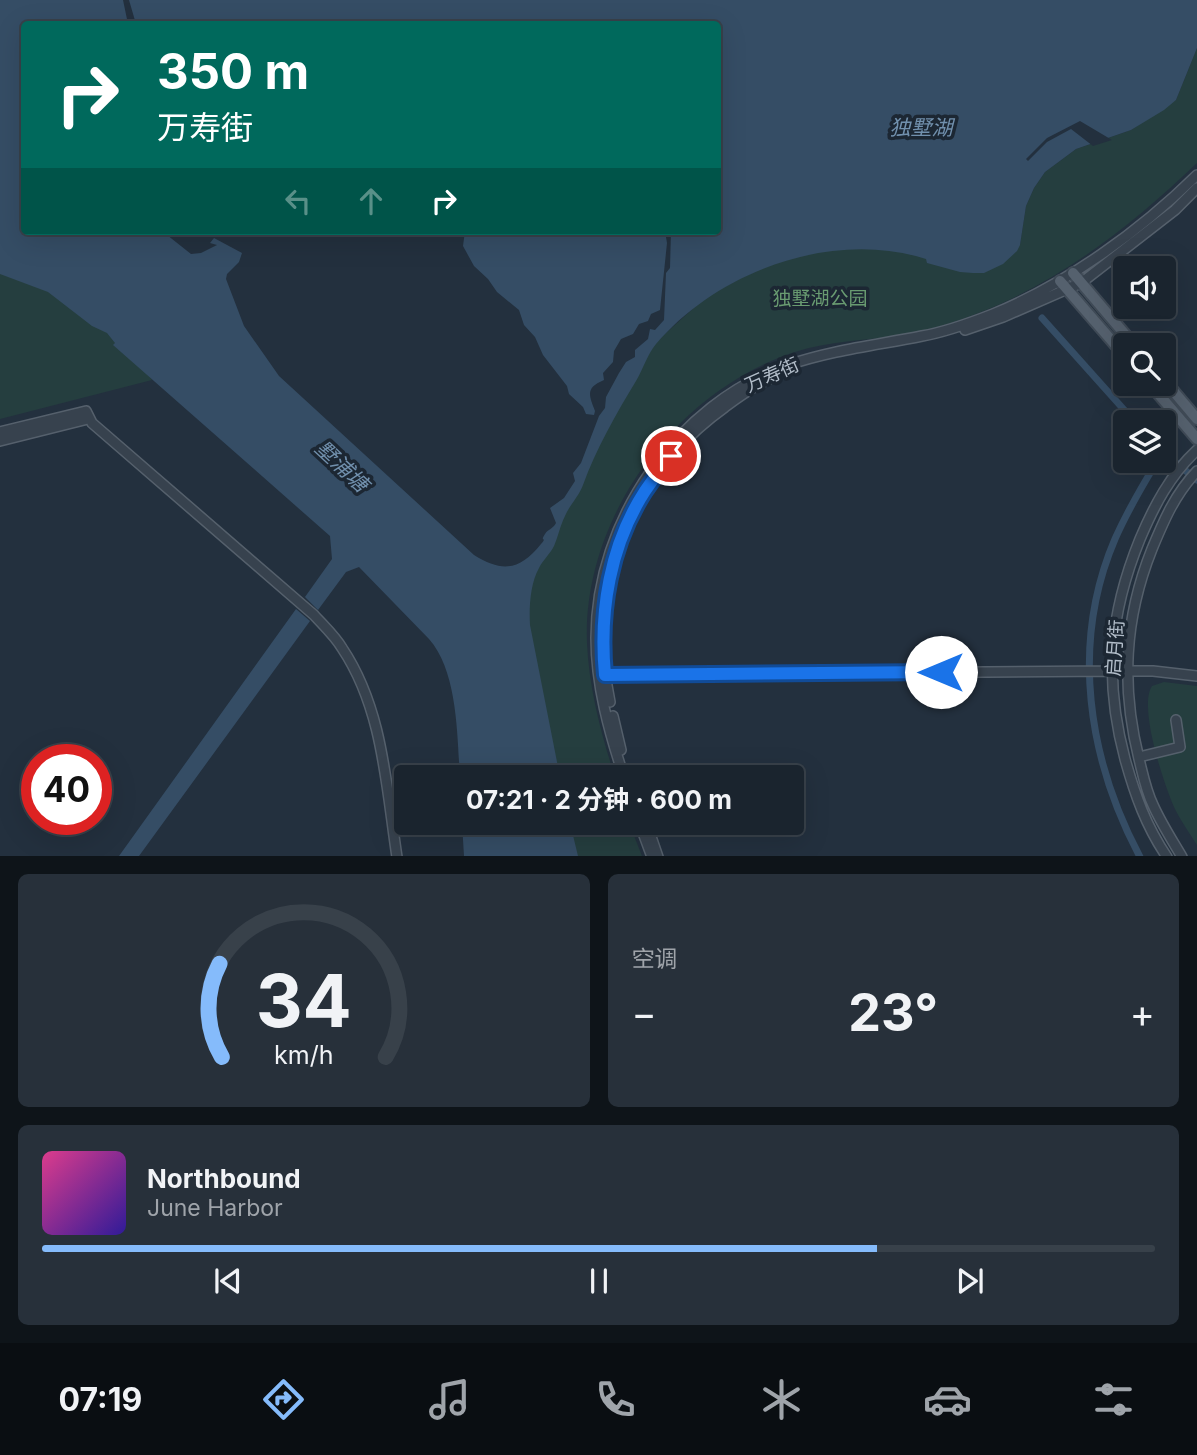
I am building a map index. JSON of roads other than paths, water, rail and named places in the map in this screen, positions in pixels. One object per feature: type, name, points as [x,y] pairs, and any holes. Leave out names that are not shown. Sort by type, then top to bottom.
[{"type":"main road","points":[[1073,273],[1123,333]]},
{"type":"main road","points":[[1064,285],[1113,342]]},
{"type":"main road","points":[[1176,394],[1197,419]]},
{"type":"main road","points":[[1160,396],[1197,439]]},
{"type":"street","name":"万寿街","points":[[1064,285],[1073,273],[1169,202],[1197,175]]},
{"type":"street","name":"万寿街","points":[[623,765],[601,675],[604,601],[611,571],[626,526],[644,492],[671,456],[704,422],[750,389],[792,369],[827,359],[966,330],[1064,285],[1081,283],[1175,210],[1197,188]]},
{"type":"street","points":[[0,432],[87,415]]},
{"type":"street","points":[[0,441],[87,415]]},
{"type":"street","points":[[87,415],[314,615],[341,646],[358,674],[371,706],[380,742],[397,856]]},
{"type":"street","name":"启月街","points":[[1167,856],[1154,837],[1135,793],[1115,722],[1111,671],[1121,592],[1152,511],[1174,475],[1197,450]]},
{"type":"street","name":"启月街","points":[[1182,856],[1152,803],[1130,722],[1126,671],[1130,630],[1144,570],[1170,506],[1197,471]]},
{"type":"street","points":[[601,675],[1126,671],[1197,676]]},
{"type":"street","points":[[1139,758],[1180,747],[1177,720]]},
{"type":"street","points":[[644,835],[652,856]]},
{"type":"street","points":[[651,835],[658,856]]},
{"type":"water","points":[[0,0],[123,0],[127,21],[21,21],[21,235],[167,235],[191,254],[201,253],[217,245],[210,243],[214,238],[242,253],[239,262],[227,274],[226,279],[244,326],[279,376],[474,555],[494,565],[518,564],[533,553],[543,542],[546,532],[555,525],[550,508],[564,498],[575,481],[573,473],[581,463],[599,416],[605,408],[606,397],[626,362],[635,357],[635,350],[648,339],[650,329],[655,330],[664,320],[671,235],[721,235],[721,21],[135,21],[129,0],[1197,0],[1197,48],[1176,100],[1131,130],[1076,149],[1045,172],[1026,206],[1020,245],[1003,264],[984,273],[973,273],[960,272],[927,263],[926,259],[890,251],[853,249],[816,253],[779,263],[744,277],[711,296],[682,318],[656,344],[607,432],[581,489],[565,516],[554,546],[536,574],[532,589],[530,625],[558,765],[459,765],[451,686],[439,653],[429,639],[359,567],[346,572],[318,610],[305,597],[332,559],[330,536],[113,345],[115,343],[107,333],[92,326],[48,292],[0,274]]},
{"type":"water","points":[[464,235],[666,235],[660,310],[651,314],[648,321],[639,324],[633,334],[621,339],[614,351],[613,362],[603,373],[604,380],[591,389],[594,415],[586,414],[583,407],[569,394],[567,386],[524,325],[519,310],[497,292],[474,266],[463,246]]},
{"type":"water","points":[[296,609],[310,621],[139,856],[119,856]]},
{"type":"water","points":[[463,835],[573,835],[578,856],[464,856]]},
{"type":"waterway","points":[[1042,318],[1124,410]]},
{"type":"waterway","points":[[1176,463],[1197,480]]},
{"type":"waterway","points":[[1140,856],[1122,820],[1097,741],[1089,660],[1101,579],[1115,539],[1150,473]]},
{"type":"water label","name":"独墅湖","points":[[921,127]]},
{"type":"water label","name":"墅浦塘","points":[[342,466]]},
{"type":"park label","name":"独墅湖公园","points":[[820,298]]}]
